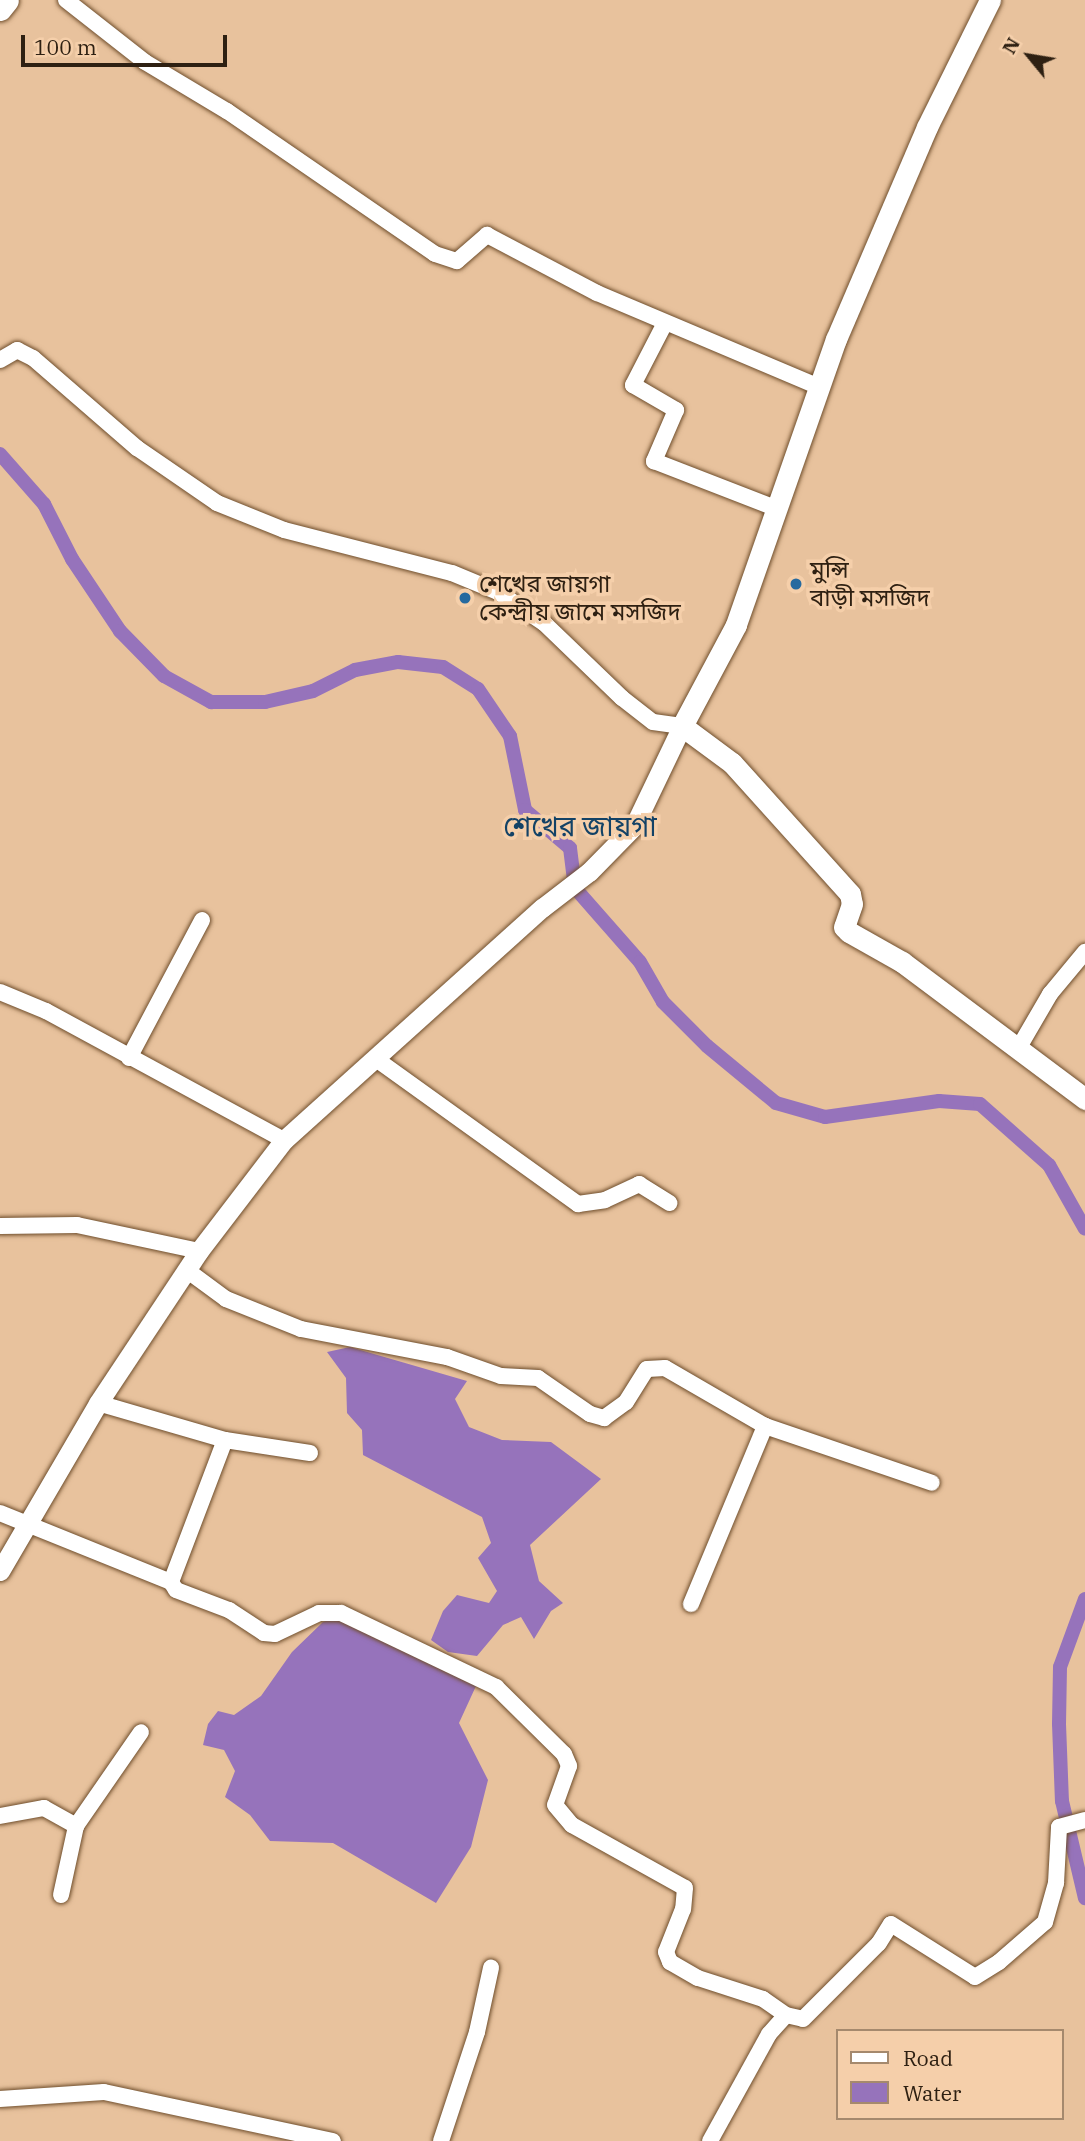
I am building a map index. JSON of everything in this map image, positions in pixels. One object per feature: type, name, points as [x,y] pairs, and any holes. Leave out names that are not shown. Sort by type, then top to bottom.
[{"type":"main road","points":[[0,9],[8,0]]},
{"type":"main road","points":[[990,0],[927,127],[819,387],[775,508],[756,577],[736,625],[682,726],[732,763],[850,894],[852,904],[844,927],[849,933],[902,962],[1085,1099]]},
{"type":"street","points":[[66,0],[145,62],[227,111],[435,254],[457,261],[487,235],[665,323],[819,387]]},
{"type":"street","points":[[665,323],[633,385],[676,411],[654,461],[775,508]]},
{"type":"street","points":[[0,360],[17,351],[33,358],[137,448],[217,503],[284,530],[452,573],[498,592],[544,623],[622,698],[653,722],[682,726],[634,826],[589,872],[542,908],[284,1140],[199,1251],[98,1403],[0,1571]]},
{"type":"street","points":[[129,1058],[202,920]]},
{"type":"street","points":[[1018,1049],[1058,982],[1085,952]]},
{"type":"street","points":[[0,992],[46,1011],[284,1140]]},
{"type":"street","points":[[376,1059],[578,1204],[598,1202],[639,1184],[669,1203]]},
{"type":"street","points":[[0,1226],[77,1225],[199,1251]]},
{"type":"street","points":[[188,1271],[226,1299],[301,1329],[447,1357],[500,1376],[538,1378],[590,1414],[604,1418],[615,1414],[647,1369],[656,1365],[765,1426],[932,1483]]},
{"type":"street","points":[[98,1403],[225,1440],[310,1453]]},
{"type":"street","points":[[691,1604],[765,1426]]},
{"type":"street","points":[[171,1582],[225,1440]]},
{"type":"street","points":[[0,1513],[27,1521],[171,1582],[176,1590],[229,1610],[264,1633],[275,1634],[319,1613],[341,1613],[496,1687],[564,1754],[568,1773],[555,1805],[572,1825],[685,1888],[683,1909],[666,1952],[670,1962],[698,1978],[763,1999],[786,2015],[803,2019],[879,1943],[891,1924],[975,1977],[999,1962],[1045,1922],[1056,1883],[1059,1827],[1085,1820]]},
{"type":"street","points":[[61,1895],[76,1826],[141,1731]]},
{"type":"street","points":[[0,1816],[44,1808],[76,1826]]},
{"type":"street","points":[[441,2141],[477,2032],[491,1968]]},
{"type":"street","points":[[710,2141],[769,2034],[786,2015]]},
{"type":"street","points":[[0,2099],[104,2092],[333,2141]]},
{"type":"water","points":[[350,1347],[467,1381],[455,1399],[469,1427],[502,1440],[551,1442],[601,1479],[530,1545],[539,1581],[563,1603],[551,1611],[534,1639],[521,1617],[503,1625],[477,1656],[448,1652],[431,1640],[443,1611],[457,1595],[489,1603],[497,1591],[478,1558],[491,1543],[482,1517],[363,1455],[362,1430],[347,1413],[346,1378],[327,1352]]},
{"type":"water","points":[[340,1616],[476,1686],[459,1723],[488,1780],[471,1847],[436,1903],[333,1843],[270,1841],[250,1815],[225,1797],[235,1771],[224,1750],[203,1745],[208,1724],[218,1711],[234,1715],[261,1696],[292,1652],[323,1622]]},
{"type":"waterway","points":[[0,454],[44,504],[72,559],[120,631],[164,676],[211,702],[265,702],[313,691],[355,670],[398,662],[443,667],[478,689],[510,736],[525,810],[570,848],[575,888],[640,962],[663,1002],[707,1046],[776,1103],[825,1117],[939,1101],[980,1104],[1049,1165],[1085,1229]]},
{"type":"waterway","points":[[1085,1599],[1060,1667],[1059,1724],[1062,1801],[1085,1898]]},
{"type":"place","name":"মুন্সি বাড়ী মসজিদ","points":[[796,584]]},
{"type":"place","name":"শেখের জায়গা কেন্দ্রীয় জামে মসজিদ","points":[[465,598]]},
{"type":"district","name":"শেখের জায়গা","points":[[580,826]]}]
